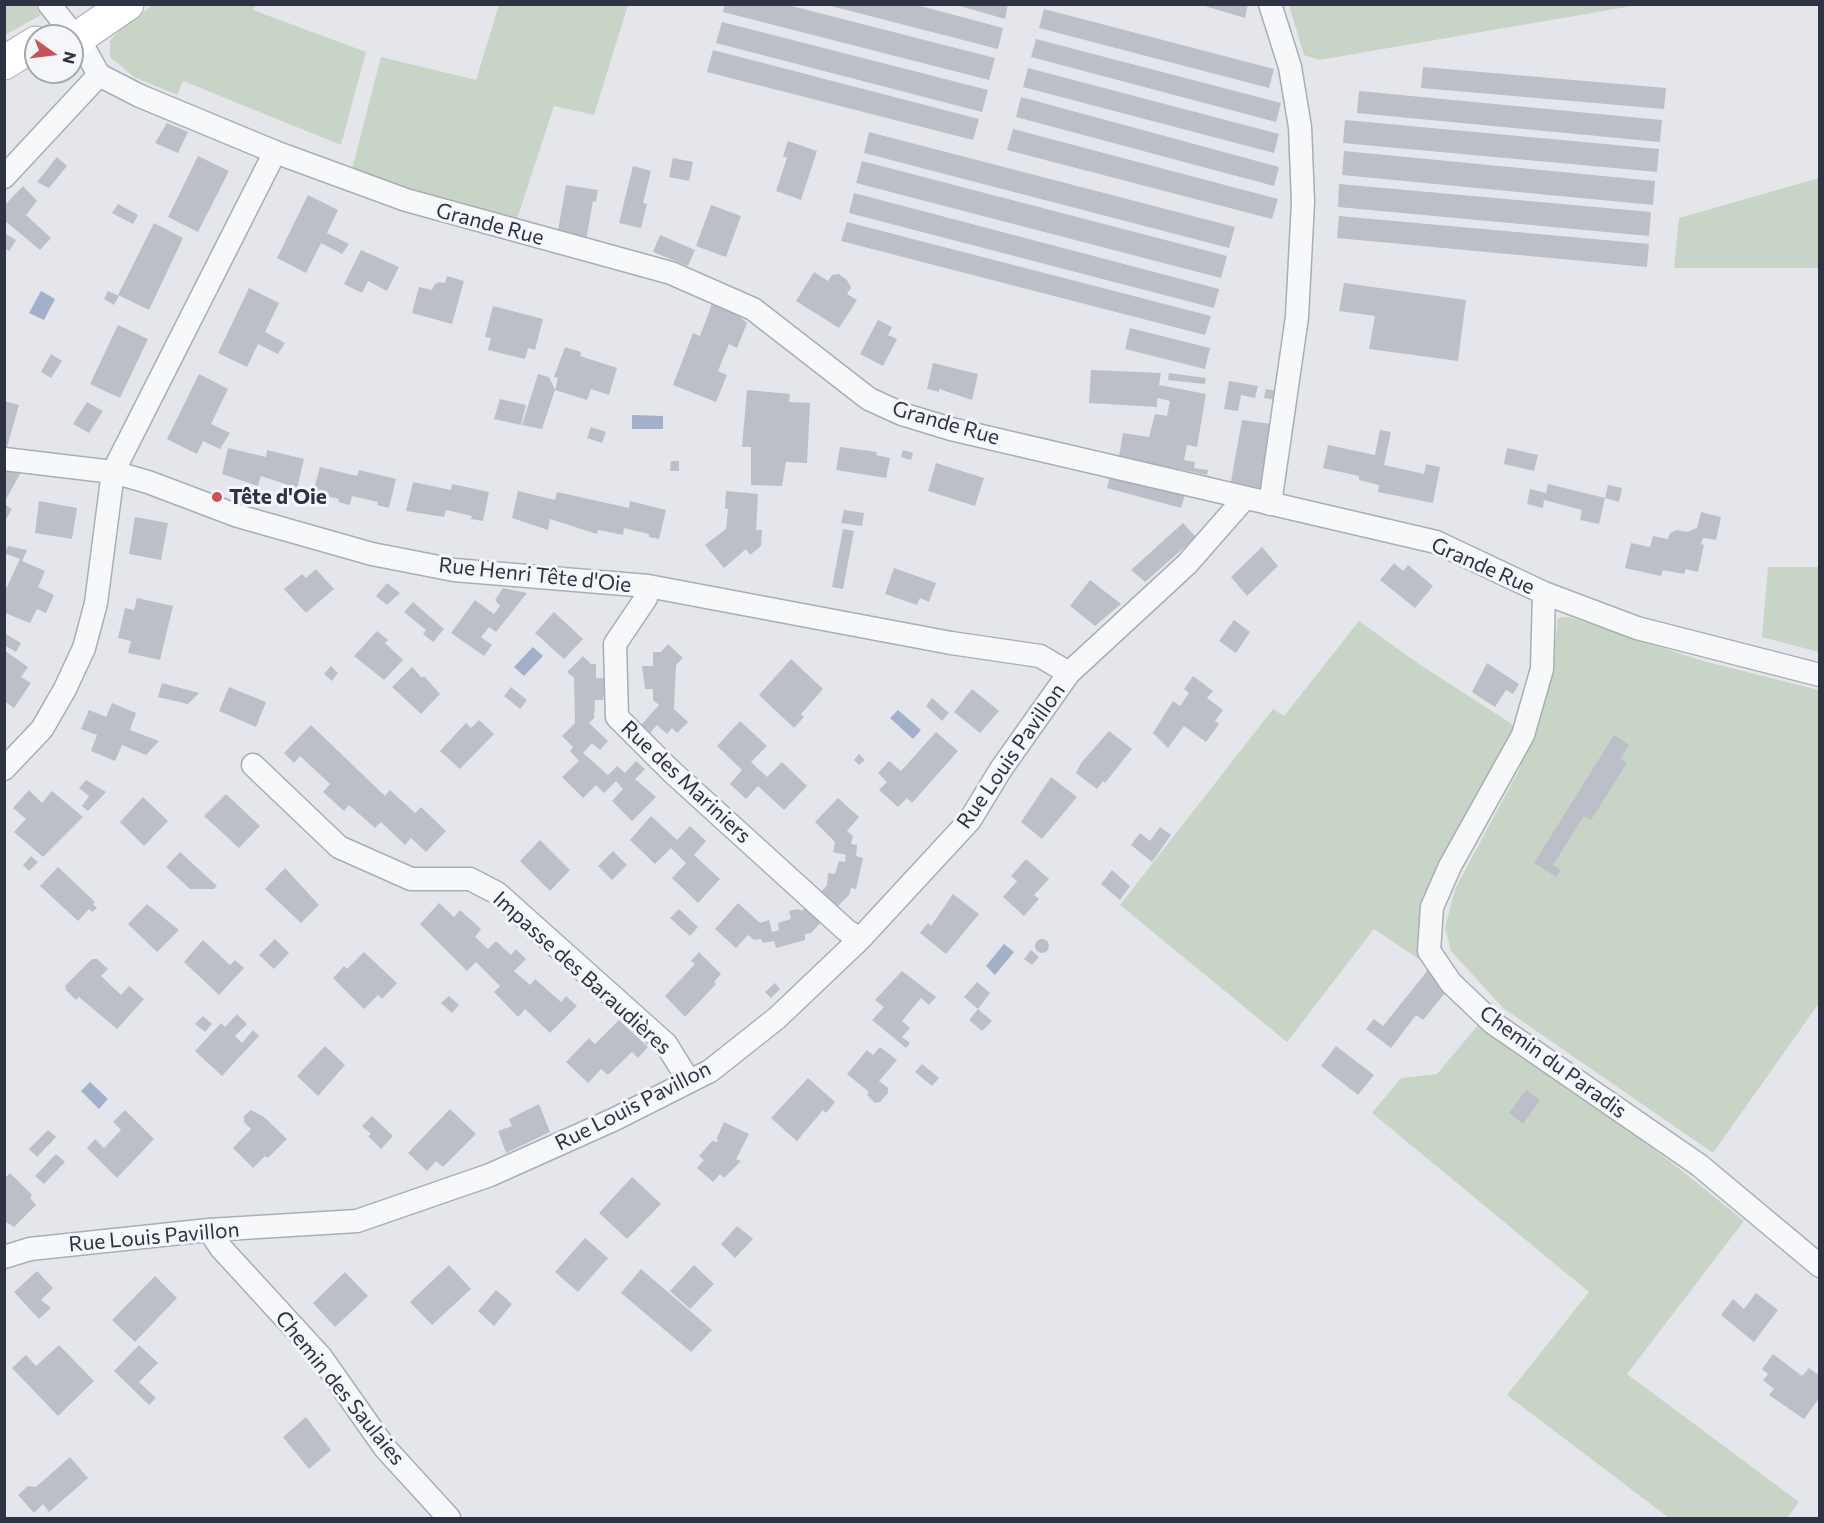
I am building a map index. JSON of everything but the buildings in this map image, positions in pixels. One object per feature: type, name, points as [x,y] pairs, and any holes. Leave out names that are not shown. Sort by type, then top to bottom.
[{"type":"main road","points":[[68,24],[93,4]]},
{"type":"main road","points":[[75,24],[127,4]]},
{"type":"main road","points":[[4,63],[24,50]]},
{"type":"main road","points":[[4,85],[24,73]]},
{"type":"street","points":[[1270,4],[1292,78],[1300,127],[1303,202],[1296,317],[1270,504]]},
{"type":"street","points":[[4,177],[99,75],[84,56]]},
{"type":"street","name":"Grande Rue","points":[[99,75],[140,96],[275,153],[406,200],[671,273],[753,309],[868,399],[903,414],[951,429],[1244,499],[1353,520],[1436,542],[1544,593],[1637,628],[1820,675]]},
{"type":"street","points":[[4,769],[42,729],[65,689],[84,648],[96,603],[113,472],[275,153]]},
{"type":"street","name":"Rue Henri Tête d'Oie","points":[[4,459],[113,472],[148,482],[238,516],[372,554],[454,570],[648,586],[951,643],[1040,656],[1069,673]]},
{"type":"street","name":"Rue Louis Pavillon","points":[[4,1257],[30,1249],[208,1230],[357,1221],[490,1175],[615,1119],[710,1071],[777,1018],[860,939],[970,820],[1001,769],[1069,673],[1186,564],[1244,499]]},
{"type":"street","name":"Rue des Mariniers","points":[[648,586],[646,598],[615,644],[617,717],[697,795],[846,930],[860,939]]},
{"type":"street","name":"Chemin du Paradis","points":[[1544,593],[1542,669],[1522,735],[1450,866],[1432,907],[1429,951],[1451,984],[1494,1023],[1699,1165],[1820,1266]]},
{"type":"street","name":"Impasse des Baraudières","points":[[253,765],[339,847],[411,879],[470,879],[497,893],[666,1044],[689,1081]]},
{"type":"street","name":"Chemin des Saulaies","points":[[208,1230],[221,1248],[321,1357],[385,1448],[448,1518]]},
{"type":"green space","points":[[5,4],[35,5],[41,15],[5,35]]},
{"type":"green space","points":[[257,4],[253,10],[366,52],[341,145],[183,81],[177,95],[134,77],[110,57],[110,41],[121,28],[153,5]]},
{"type":"green space","points":[[1289,4],[1638,5],[1319,60],[1304,55]]},
{"type":"green space","points":[[499,5],[628,5],[594,115],[554,106],[516,222],[351,173],[381,57],[476,80]]},
{"type":"green space","points":[[1819,178],[1819,268],[1674,268],[1679,218]]},
{"type":"green space","points":[[1768,567],[1819,567],[1819,652],[1762,637]]},
{"type":"green space","points":[[1569,617],[1703,661],[1819,690],[1819,1003],[1713,1153],[1503,1008],[1451,951],[1445,928],[1455,889],[1519,770],[1551,675],[1558,618]]},
{"type":"green space","points":[[1359,621],[1416,662],[1518,728],[1423,904],[1420,960],[1374,929],[1287,1042],[1120,905],[1273,709],[1284,716]]},
{"type":"green space","points":[[1483,1019],[1744,1221],[1627,1374],[1799,1502],[1787,1518],[1669,1518],[1507,1395],[1589,1292],[1372,1113],[1401,1078],[1437,1074]]},
{"type":"water","points":[[41,291],[55,299],[44,320],[29,313]]},
{"type":"water","points":[[632,415],[663,416],[663,429],[632,429]]},
{"type":"water","points":[[533,647],[543,656],[524,676],[514,667]]},
{"type":"water","points":[[898,710],[921,730],[913,739],[890,718]]},
{"type":"water","points":[[1004,944],[1014,952],[995,975],[986,966]]},
{"type":"water","points":[[90,1082],[108,1099],[99,1109],[81,1091]]},
{"type":"place","name":"Tête d'Oie","points":[[217,497]]}]
